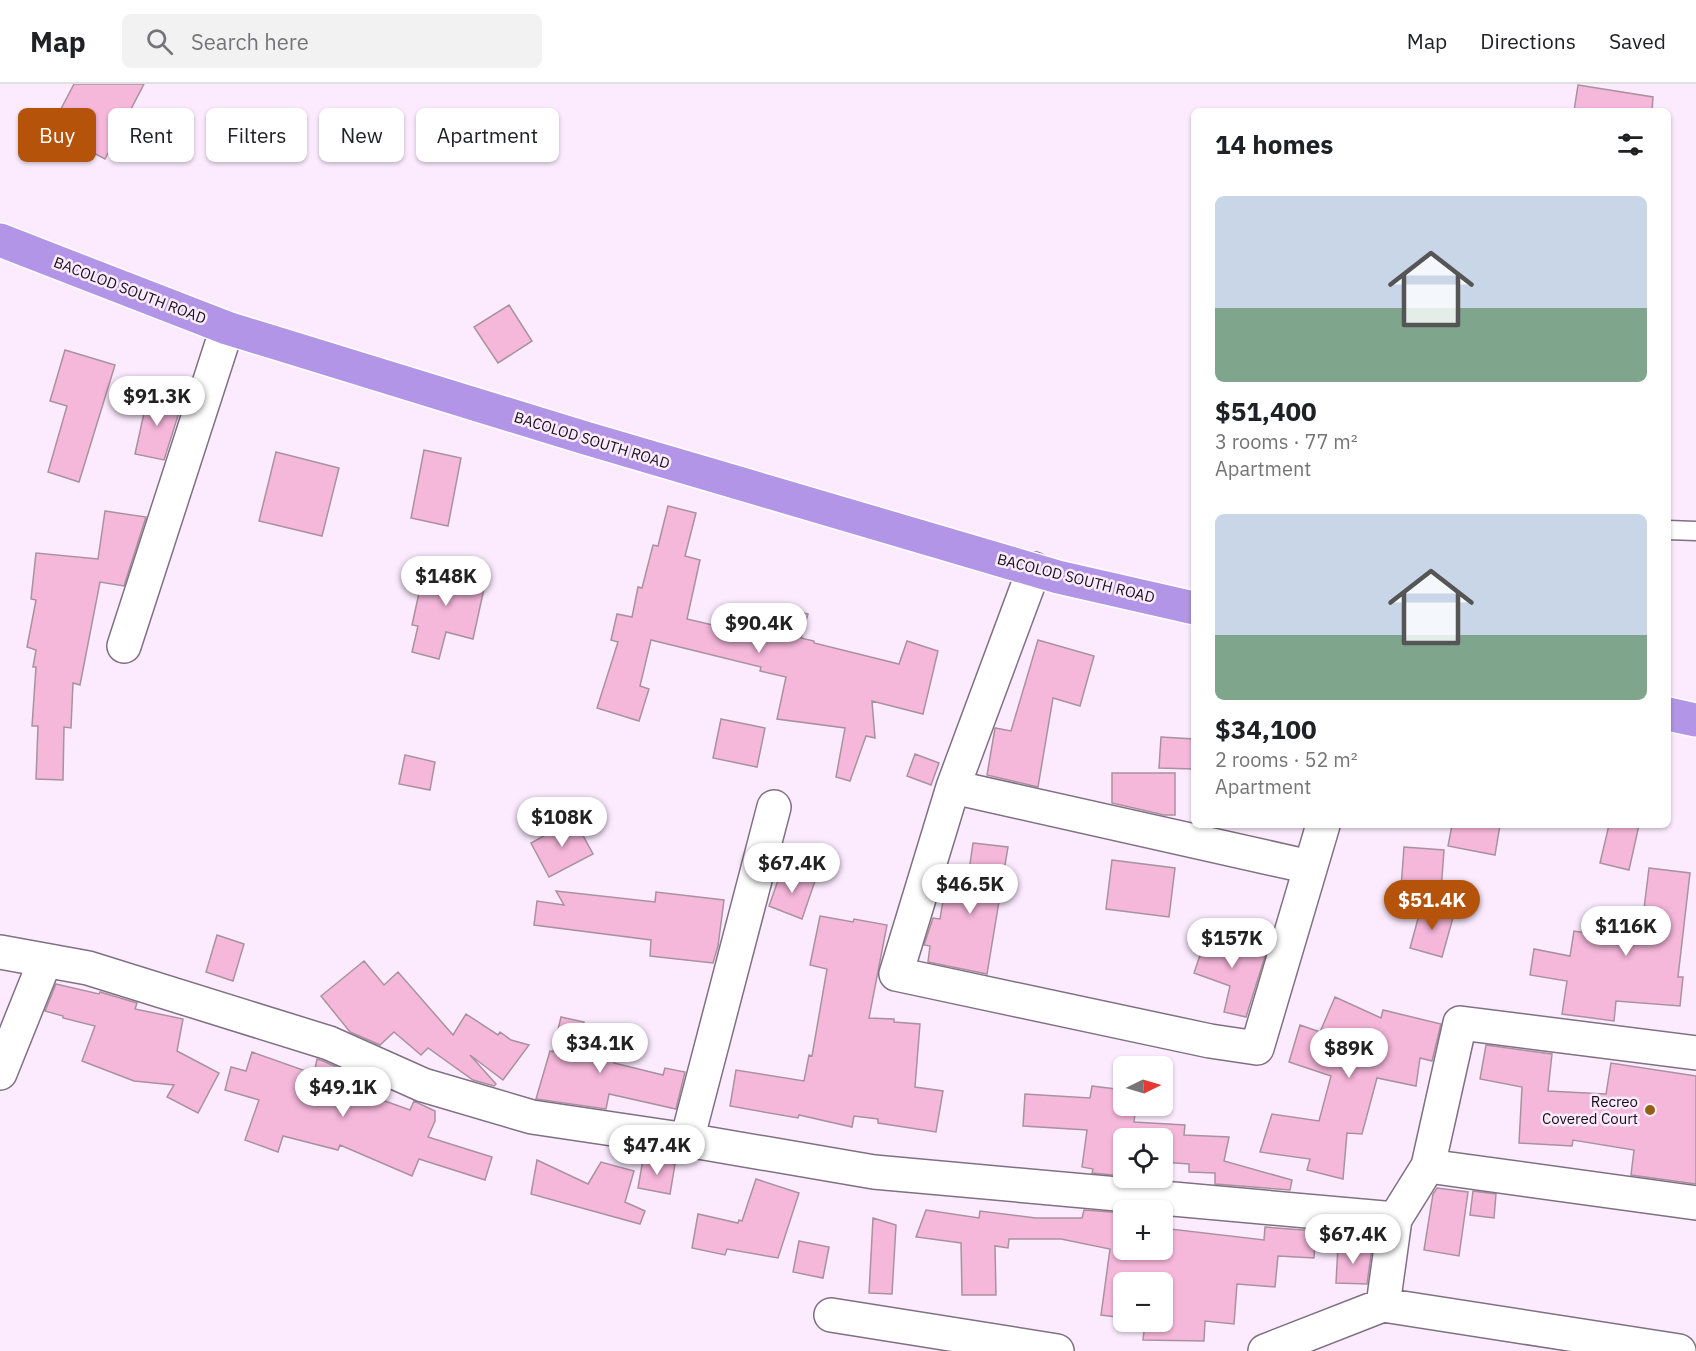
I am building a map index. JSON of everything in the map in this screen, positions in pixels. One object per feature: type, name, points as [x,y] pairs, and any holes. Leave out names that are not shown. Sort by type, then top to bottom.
[{"type":"highway","name":"BACOLOD SOUTH ROAD","points":[[0,240],[226,328],[582,437],[1058,577],[1191,607]]},
{"type":"highway","points":[[1671,715],[1696,720]]},
{"type":"street","points":[[124,646],[226,328]]},
{"type":"street","points":[[1034,569],[953,787],[896,974],[1210,1041],[1257,1048],[1322,828]]},
{"type":"street","points":[[953,787],[1310,867]]},
{"type":"street","points":[[687,1140],[774,807]]},
{"type":"street","points":[[0,952],[88,968],[328,1043],[423,1085],[532,1117],[687,1140],[874,1172],[1395,1219]]},
{"type":"street","points":[[0,1073],[45,961]]},
{"type":"street","points":[[1383,1305],[1395,1219],[1428,1166],[1460,1023],[1696,1053]]},
{"type":"street","points":[[1428,1166],[1696,1203]]},
{"type":"street","points":[[1264,1351],[1383,1305],[1679,1351]]},
{"type":"street","points":[[831,1315],[1058,1351]]},
{"type":"lane","points":[[1671,530],[1696,531]]},
{"type":"building","points":[[74,84],[144,84],[132,108],[108,108],[108,153],[105,159],[96,154],[96,108],[61,108]]},
{"type":"building","points":[[1578,85],[1653,97],[1652,108],[1574,108]]},
{"type":"building","points":[[509,305],[532,341],[498,363],[474,327]]},
{"type":"building","points":[[65,350],[115,365],[79,482],[48,472],[67,406],[50,401]]},
{"type":"building","points":[[148,395],[182,403],[164,460],[135,454]]},
{"type":"building","points":[[424,450],[461,458],[448,526],[411,518]]},
{"type":"building","points":[[276,452],[339,468],[322,536],[259,521]]},
{"type":"building","points":[[668,506],[696,513],[685,556],[700,560],[687,619],[768,638],[777,606],[808,614],[801,638],[814,641],[814,643],[899,664],[907,641],[938,651],[923,714],[872,701],[875,738],[866,736],[850,781],[836,777],[845,728],[777,719],[786,677],[760,671],[761,667],[651,640],[640,686],[649,689],[639,721],[597,708],[618,642],[611,640],[617,614],[632,617],[638,587],[642,588],[653,545],[658,546]]},
{"type":"building","points":[[105,511],[146,517],[124,586],[100,582],[80,685],[73,683],[71,728],[64,727],[63,780],[36,779],[38,726],[32,726],[36,667],[33,667],[36,650],[27,647],[36,600],[31,599],[36,553],[98,559]]},
{"type":"building","points":[[426,561],[487,575],[473,639],[446,632],[439,659],[412,652],[418,626],[412,625]]},
{"type":"building","points":[[1038,640],[1094,656],[1080,706],[1053,698],[1038,787],[987,775],[995,728],[1011,731]]},
{"type":"building","points":[[721,719],[765,728],[757,767],[713,758]]},
{"type":"building","points":[[1161,737],[1191,739],[1191,769],[1159,768]]},
{"type":"building","points":[[915,754],[939,763],[931,785],[907,776]]},
{"type":"building","points":[[405,755],[435,762],[430,790],[399,784]]},
{"type":"building","points":[[1112,773],[1175,773],[1175,815],[1164,815],[1112,803]]},
{"type":"building","points":[[574,819],[593,854],[549,877],[531,843]]},
{"type":"building","points":[[1451,828],[1500,828],[1495,855],[1448,846]]},
{"type":"building","points":[[1608,828],[1638,828],[1629,870],[1600,863]]},
{"type":"building","points":[[973,843],[1008,847],[987,974],[928,962],[930,946],[924,945],[933,918],[940,919],[944,894],[965,898]]},
{"type":"building","points":[[1404,847],[1444,850],[1441,891],[1401,888]]},
{"type":"building","points":[[1112,860],[1175,868],[1169,917],[1106,909]]},
{"type":"building","points":[[1649,868],[1690,873],[1678,977],[1683,977],[1680,1006],[1616,1001],[1614,1021],[1562,1014],[1567,981],[1530,975],[1534,949],[1570,956],[1574,931],[1640,941]]},
{"type":"building","points":[[782,869],[815,881],[802,919],[769,906]]},
{"type":"building","points":[[556,891],[655,902],[656,892],[724,900],[718,946],[713,963],[650,956],[651,940],[534,925],[537,901],[564,905]]},
{"type":"building","points":[[1422,904],[1454,914],[1442,957],[1410,948]]},
{"type":"building","points":[[820,916],[887,925],[869,1018],[894,1019],[894,1022],[920,1024],[915,1087],[943,1091],[936,1132],[878,1123],[878,1119],[854,1116],[852,1127],[799,1115],[798,1118],[730,1106],[736,1070],[804,1081],[809,1055],[812,1056],[827,969],[810,965]]},
{"type":"building","points":[[1209,929],[1267,950],[1246,1017],[1224,1012],[1230,986],[1194,973]]},
{"type":"building","points":[[217,935],[244,944],[233,981],[206,972]]},
{"type":"building","points":[[364,961],[384,985],[398,972],[453,1035],[466,1014],[498,1035],[500,1032],[511,1040],[529,1045],[503,1080],[470,1055],[496,1084],[494,1086],[473,1080],[428,1048],[421,1055],[394,1032],[380,1045],[350,1032],[321,996]]},
{"type":"building","points":[[56,984],[99,994],[100,992],[137,1003],[135,1009],[183,1019],[177,1051],[219,1073],[198,1113],[167,1097],[174,1085],[134,1081],[82,1061],[95,1026],[45,1011]]},
{"type":"building","points":[[1335,997],[1381,1018],[1383,1010],[1441,1024],[1432,1061],[1420,1058],[1416,1086],[1377,1078],[1362,1134],[1347,1133],[1343,1179],[1307,1170],[1310,1159],[1260,1152],[1272,1114],[1319,1121],[1331,1076],[1289,1062],[1300,1025],[1320,1032]]},
{"type":"building","points":[[561,1017],[584,1022],[581,1035],[618,1042],[614,1063],[663,1075],[665,1068],[685,1072],[676,1109],[609,1094],[606,1109],[536,1099],[550,1051],[553,1052]]},
{"type":"building","points":[[1486,1045],[1552,1054],[1548,1091],[1606,1094],[1611,1063],[1696,1076],[1696,1184],[1631,1175],[1634,1150],[1573,1140],[1572,1146],[1519,1143],[1522,1087],[1480,1079]]},
{"type":"building","points":[[252,1052],[314,1074],[317,1059],[352,1074],[340,1085],[410,1110],[414,1101],[435,1111],[435,1121],[428,1137],[492,1157],[485,1180],[419,1159],[412,1176],[340,1145],[338,1150],[283,1136],[278,1152],[245,1140],[259,1100],[225,1090],[231,1067],[246,1071]]},
{"type":"building","points":[[1092,1086],[1113,1089],[1113,1116],[1135,1116],[1134,1122],[1185,1125],[1184,1135],[1229,1137],[1224,1161],[1292,1180],[1290,1190],[1215,1184],[1215,1173],[1189,1172],[1189,1164],[1173,1163],[1173,1128],[1113,1128],[1113,1175],[1092,1173],[1093,1169],[1082,1167],[1087,1130],[1023,1126],[1025,1094],[1090,1098]]},
{"type":"building","points":[[643,1159],[675,1164],[670,1194],[638,1188]]},
{"type":"building","points":[[537,1160],[588,1184],[601,1162],[634,1171],[625,1202],[645,1211],[640,1224],[531,1194]]},
{"type":"building","points":[[756,1179],[799,1193],[778,1258],[727,1249],[725,1255],[692,1248],[698,1214],[738,1223],[739,1220],[742,1221]]},
{"type":"building","points":[[1437,1188],[1468,1192],[1459,1256],[1424,1250],[1433,1194]]},
{"type":"building","points":[[1473,1191],[1496,1194],[1494,1218],[1470,1215]]},
{"type":"building","points":[[926,1210],[979,1218],[980,1211],[1036,1218],[1082,1218],[1084,1210],[1113,1212],[1113,1260],[1173,1260],[1173,1229],[1264,1240],[1265,1227],[1316,1231],[1314,1258],[1278,1256],[1275,1287],[1237,1284],[1234,1324],[1205,1321],[1204,1341],[1143,1340],[1144,1332],[1173,1332],[1173,1272],[1113,1272],[1113,1317],[1101,1315],[1110,1249],[1061,1239],[1009,1239],[1008,1248],[995,1246],[996,1295],[962,1295],[961,1243],[916,1237]]},
{"type":"building","points":[[873,1218],[896,1225],[892,1294],[869,1293]]},
{"type":"building","points":[[799,1241],[829,1247],[823,1278],[793,1272]]},
{"type":"building","points":[[1338,1246],[1372,1248],[1367,1284],[1336,1283]]},
{"type":"place","name":"Recreo Covered Court","points":[[1650,1110]]}]
